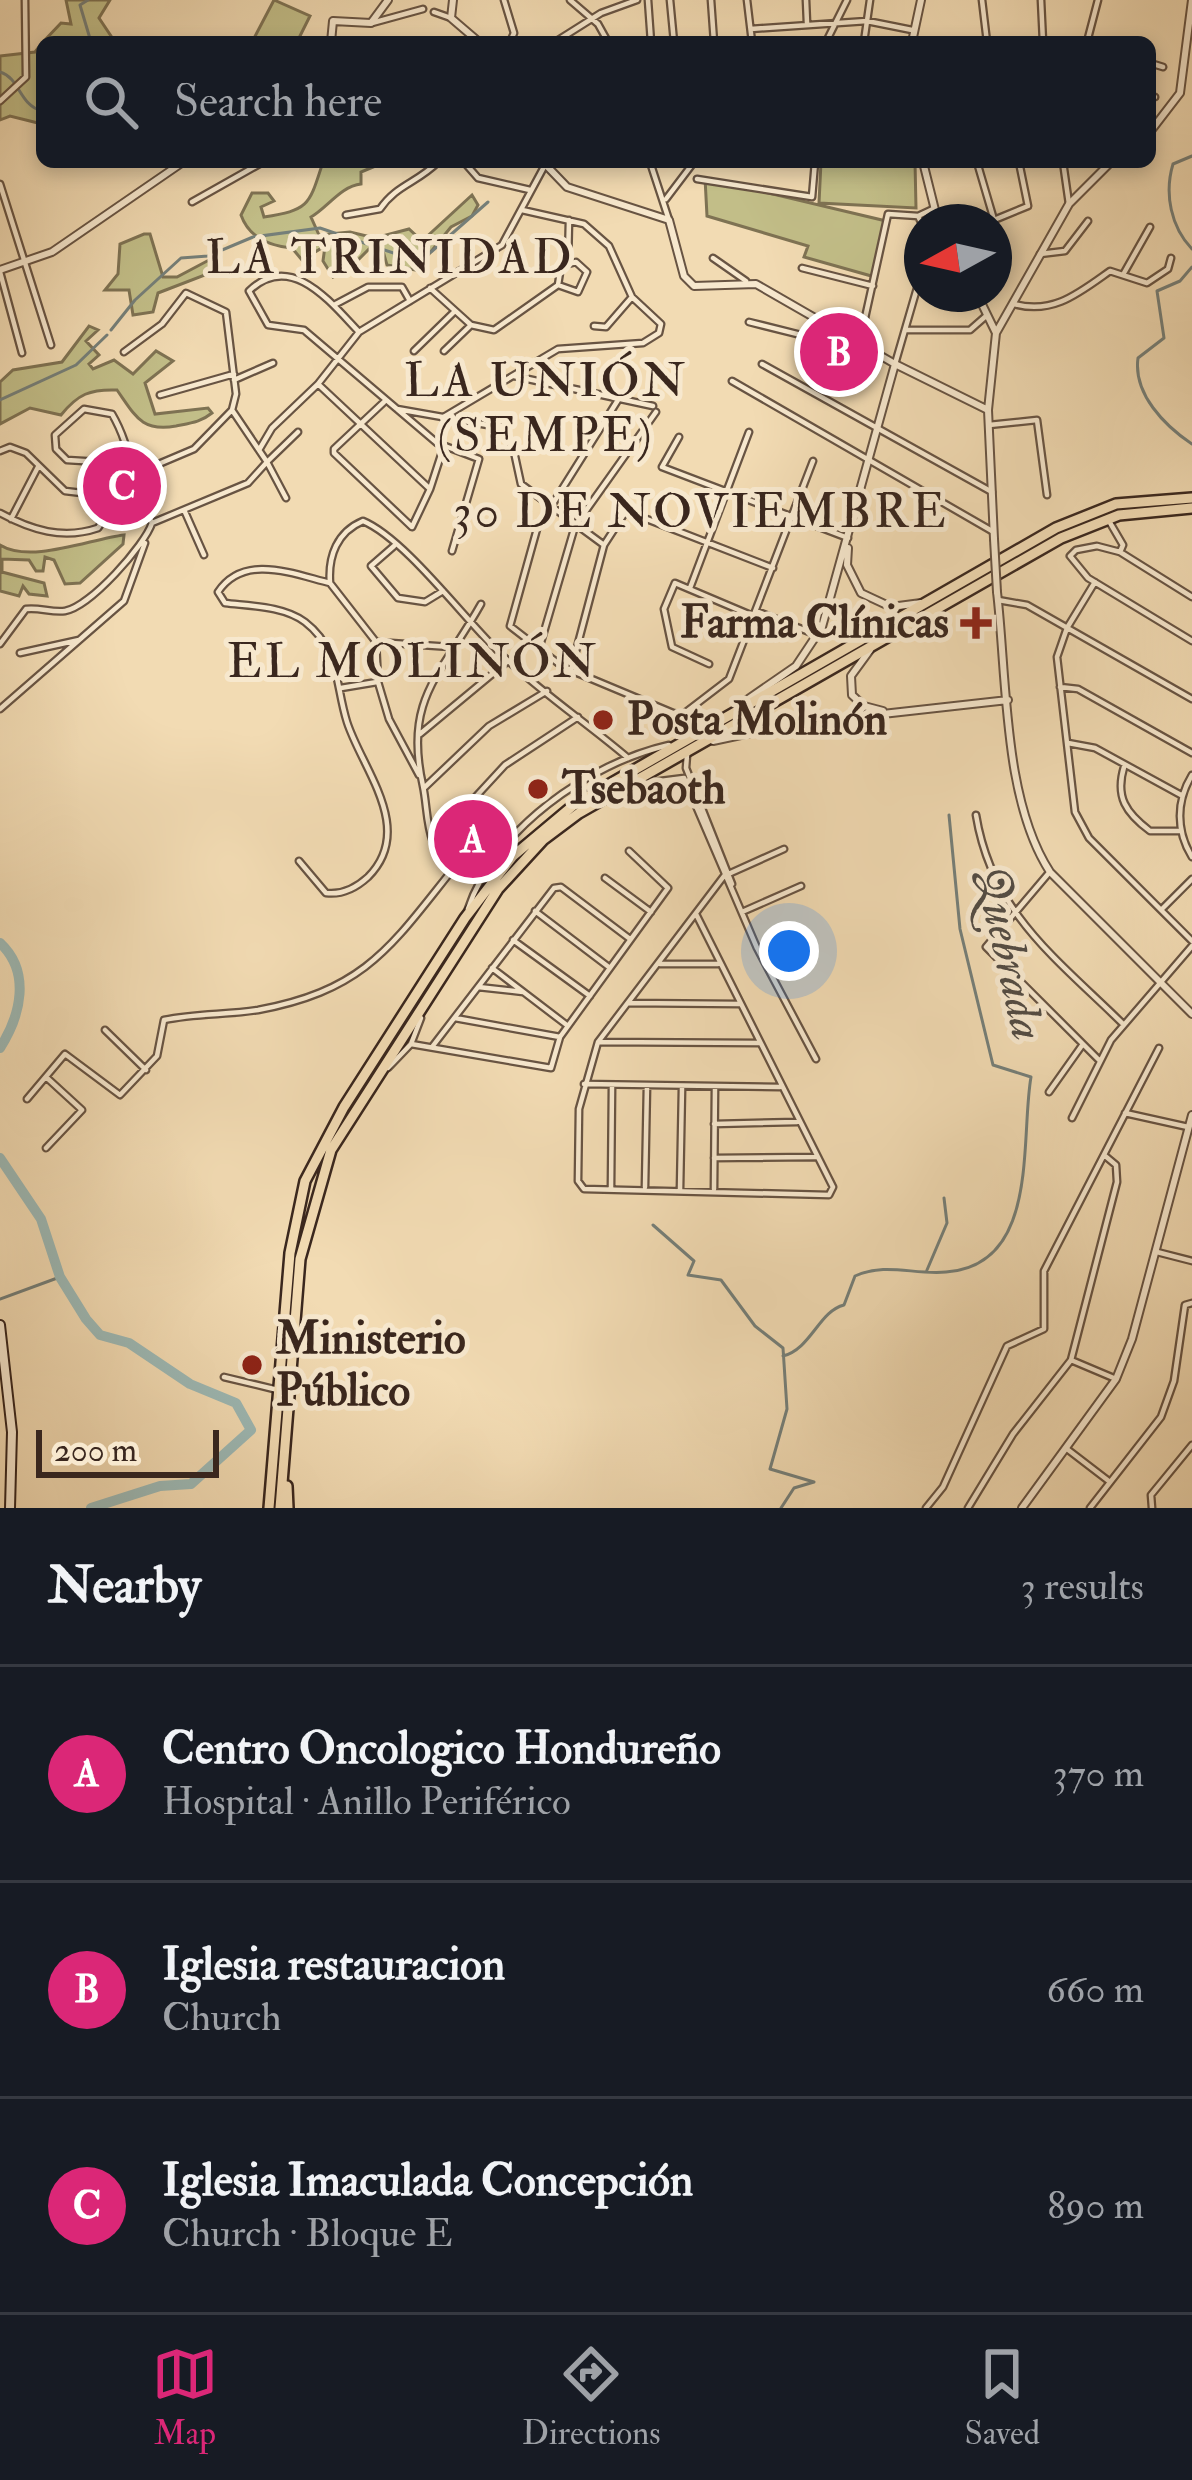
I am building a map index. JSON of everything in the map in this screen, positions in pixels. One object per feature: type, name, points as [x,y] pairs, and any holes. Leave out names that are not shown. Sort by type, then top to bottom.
[{"type":"highway","points":[[284,1508],[307,1221],[331,1150],[425,997],[521,861],[579,813],[687,747],[711,725],[1089,514],[1116,504],[1192,498]]},
{"type":"highway","points":[[268,1508],[290,1253],[305,1181],[344,1107],[465,917],[537,832],[1061,538],[1107,519],[1192,508]]},
{"type":"main road","points":[[0,1325],[10,1383],[5,1467],[10,1508]]},
{"type":"street","points":[[0,101],[26,77],[26,0]]},
{"type":"street","points":[[370,23],[388,0]]},
{"type":"street","points":[[451,18],[453,0]]},
{"type":"street","points":[[505,0],[513,36]]},
{"type":"street","points":[[566,36],[637,0]]},
{"type":"street","points":[[648,0],[651,36]]},
{"type":"street","points":[[670,0],[673,36]]},
{"type":"street","points":[[711,0],[714,36]]},
{"type":"street","points":[[748,0],[752,36]]},
{"type":"street","points":[[806,0],[807,23]]},
{"type":"street","points":[[829,36],[847,0]]},
{"type":"street","points":[[865,36],[870,0]]},
{"type":"street","points":[[912,36],[921,0]]},
{"type":"street","points":[[982,0],[986,36]]},
{"type":"street","points":[[1041,0],[1043,36]]},
{"type":"street","points":[[1089,36],[1098,0]]},
{"type":"street","points":[[1156,124],[1180,93],[1192,0]]},
{"type":"street","points":[[574,2],[604,36]]},
{"type":"street","points":[[332,36],[337,18],[370,23],[423,9]]},
{"type":"street","points":[[434,13],[451,18],[471,36]]},
{"type":"street","points":[[751,29],[867,21],[912,30]]},
{"type":"street","points":[[1156,65],[1163,67]]},
{"type":"street","points":[[22,353],[0,271],[52,252],[174,168]]},
{"type":"street","points":[[192,202],[252,168]]},
{"type":"street","points":[[346,215],[380,209],[395,186],[420,178],[431,168]]},
{"type":"street","points":[[469,168],[478,178],[530,190]]},
{"type":"street","points":[[259,450],[272,428],[318,384],[358,332],[502,245],[542,168]]},
{"type":"street","points":[[548,168],[567,187],[669,220]]},
{"type":"street","points":[[653,168],[666,199],[684,276],[694,286],[746,281]]},
{"type":"street","points":[[666,199],[689,168]]},
{"type":"street","points":[[697,179],[812,197],[814,168]]},
{"type":"street","points":[[924,168],[932,204]]},
{"type":"street","points":[[979,168],[994,220],[1028,206],[1020,168]]},
{"type":"street","points":[[1064,168],[1070,204]]},
{"type":"street","points":[[1105,168],[1070,204],[996,333],[988,410],[997,596],[1025,820],[1050,872],[1192,1014]]},
{"type":"street","points":[[0,184],[51,345]]},
{"type":"street","points":[[442,418],[558,349],[653,340],[662,324],[632,297],[609,246],[569,218],[522,210]]},
{"type":"street","points":[[852,340],[873,286],[888,214],[904,215]]},
{"type":"street","points":[[558,285],[556,275],[568,262],[569,218]]},
{"type":"street","points":[[1040,254],[1065,250],[1088,221]]},
{"type":"street","points":[[1124,273],[1150,226]]},
{"type":"street","points":[[713,258],[895,364],[988,410]]},
{"type":"street","points":[[1014,304],[1036,309],[1062,303],[1110,271],[1148,283],[1168,268],[1172,258]]},
{"type":"street","points":[[558,285],[578,292],[588,280],[583,266],[568,262]]},
{"type":"street","points":[[802,268],[873,286]]},
{"type":"street","points":[[358,332],[314,286],[284,276],[249,291],[268,325],[304,330],[444,448],[479,461],[452,551]]},
{"type":"street","points":[[334,305],[387,284],[402,287],[411,303]]},
{"type":"street","points":[[430,288],[471,325],[504,326],[558,285]]},
{"type":"street","points":[[124,352],[162,324],[186,292],[229,315],[232,410],[286,498]]},
{"type":"street","points":[[594,326],[605,327],[632,297]]},
{"type":"street","points":[[711,725],[796,666],[818,636],[912,312]]},
{"type":"street","points":[[986,312],[996,333]]},
{"type":"street","points":[[414,351],[453,313]]},
{"type":"street","points":[[907,330],[970,330],[987,315]]},
{"type":"street","points":[[749,322],[837,344],[852,340]]},
{"type":"street","points":[[444,351],[471,325]]},
{"type":"street","points":[[160,395],[273,363]]},
{"type":"street","points":[[762,364],[992,492]]},
{"type":"street","points":[[514,376],[654,409],[575,526],[539,649]]},
{"type":"street","points":[[732,381],[994,536]]},
{"type":"street","points":[[318,384],[430,489]]},
{"type":"street","points":[[618,400],[537,529],[510,626],[571,670],[682,715],[722,689],[813,460]]},
{"type":"street","points":[[384,402],[334,452],[409,525],[417,522],[444,448]]},
{"type":"street","points":[[0,710],[129,594],[152,523],[141,500],[132,464],[112,414],[84,409],[58,431],[54,444],[67,460],[132,464]]},
{"type":"street","points":[[397,409],[504,432],[513,447],[518,480],[604,545]]},
{"type":"street","points":[[135,474],[194,449],[232,410]]},
{"type":"street","points":[[989,425],[1037,420],[1047,496]]},
{"type":"street","points":[[690,588],[749,431]]},
{"type":"street","points":[[152,523],[248,484],[298,432]]},
{"type":"street","points":[[679,437],[662,467],[848,538]]},
{"type":"street","points":[[0,451],[16,448],[65,491],[141,500]]},
{"type":"street","points":[[11,519],[38,467]]},
{"type":"street","points":[[0,513],[53,534],[92,531],[116,500]]},
{"type":"street","points":[[571,670],[604,545],[626,511],[773,568]]},
{"type":"street","points":[[185,512],[204,554]]},
{"type":"street","points":[[1107,519],[1124,545],[1120,552]]},
{"type":"street","points":[[330,583],[333,550],[356,523],[369,522],[508,661],[628,758]]},
{"type":"street","points":[[848,538],[848,565],[861,593],[891,607],[929,602]]},
{"type":"street","points":[[0,644],[26,609],[60,611],[83,600],[146,543]]},
{"type":"street","points":[[394,546],[370,566],[398,598],[425,602],[443,591]]},
{"type":"street","points":[[1192,597],[1120,552],[1097,546],[1072,552],[1072,563],[1094,582],[1192,641]]},
{"type":"street","points":[[299,861],[315,884],[336,894],[373,872],[385,838],[385,801],[347,722],[329,647],[293,614],[225,603],[218,592],[226,582],[262,567],[330,583],[376,642],[378,682],[419,775],[434,842],[482,869]]},
{"type":"street","points":[[1072,1118],[1123,1024],[1192,944],[1081,826],[1057,657],[1066,628],[1094,582]]},
{"type":"street","points":[[710,664],[672,647],[664,609],[675,584],[818,636]]},
{"type":"street","points":[[997,596],[1028,605],[1192,699]]},
{"type":"street","points":[[419,775],[418,708],[481,604]]},
{"type":"street","points":[[20,653],[80,640]]},
{"type":"street","points":[[376,642],[451,647]]},
{"type":"street","points":[[873,646],[854,669],[852,695],[874,710],[899,712]]},
{"type":"street","points":[[419,734],[508,661]]},
{"type":"street","points":[[341,688],[378,682]]},
{"type":"street","points":[[1060,687],[1078,689],[1192,753]]},
{"type":"street","points":[[423,788],[489,726],[547,691]]},
{"type":"street","points":[[465,917],[482,869],[520,828],[565,794],[628,758],[776,727],[1008,700]]},
{"type":"street","points":[[434,842],[505,765],[578,717]]},
{"type":"street","points":[[1066,743],[1095,748],[1181,795]]},
{"type":"street","points":[[405,747],[418,747]]},
{"type":"street","points":[[687,747],[686,768],[742,912],[816,1059]]},
{"type":"street","points":[[1125,765],[1120,786],[1126,809],[1150,831],[1181,831]]},
{"type":"street","points":[[632,783],[658,784],[680,776],[686,768]]},
{"type":"street","points":[[1192,775],[1181,795],[1181,831],[1192,857]]},
{"type":"street","points":[[680,776],[727,874]]},
{"type":"street","points":[[976,815],[988,870],[1011,913],[1123,1024]]},
{"type":"street","points":[[696,914],[833,1187],[829,1195],[584,1189],[579,1184],[584,1084],[598,1042],[660,964],[696,914],[727,874],[784,849]]},
{"type":"street","points":[[411,1044],[547,1070],[560,1037],[668,884],[628,851]]},
{"type":"street","points":[[27,1099],[59,1056],[70,1055],[120,1095],[157,1056],[164,1020],[254,1010],[319,996],[355,979],[463,858]]},
{"type":"street","points":[[1050,872],[986,947],[1100,1061]]},
{"type":"street","points":[[604,878],[651,912]]},
{"type":"street","points":[[1162,910],[1192,879]]},
{"type":"street","points":[[742,912],[801,886]]},
{"type":"street","points":[[432,1048],[552,889],[561,887],[631,940]]},
{"type":"street","points":[[535,911],[610,968]]},
{"type":"street","points":[[514,940],[590,996]]},
{"type":"street","points":[[660,964],[718,964]]},
{"type":"street","points":[[492,968],[568,1026]]},
{"type":"street","points":[[478,987],[524,992]]},
{"type":"street","points":[[374,1077],[411,1044],[425,997]]},
{"type":"street","points":[[628,1003],[739,1004]]},
{"type":"street","points":[[455,1018],[560,1037]]},
{"type":"street","points":[[105,1030],[146,1070]]},
{"type":"street","points":[[598,1042],[759,1043]]},
{"type":"street","points":[[1049,1091],[1083,1044]]},
{"type":"street","points":[[926,1508],[943,1487],[1006,1346],[1044,1329],[1043,1271],[1159,1048]]},
{"type":"street","points":[[46,1077],[82,1109],[46,1148]]},
{"type":"street","points":[[584,1084],[780,1087]]},
{"type":"street","points":[[611,1189],[612,1084]]},
{"type":"street","points":[[645,1189],[647,1085]]},
{"type":"street","points":[[680,1190],[682,1086]]},
{"type":"street","points":[[714,1190],[715,1087]]},
{"type":"street","points":[[1125,1113],[1188,1127]]},
{"type":"street","points":[[1022,1508],[1116,1379],[1192,1115]]},
{"type":"street","points":[[714,1124],[797,1122]]},
{"type":"street","points":[[968,1508],[1013,1434],[1071,1360],[1117,1182],[1115,1165],[1104,1155]]},
{"type":"street","points":[[714,1158],[818,1157]]},
{"type":"street","points":[[1156,1252],[1192,1261]]},
{"type":"street","points":[[1090,1508],[1161,1417],[1174,1381],[1185,1305],[1192,1303]]},
{"type":"street","points":[[1071,1360],[1116,1379]]},
{"type":"street","points":[[224,1377],[278,1390]]},
{"type":"street","points":[[1152,1508],[1151,1496],[1192,1445]]},
{"type":"street","points":[[1067,1449],[1110,1482]]},
{"type":"shaded area","points":[[66,0],[110,0],[99,18],[111,36],[49,36],[61,23],[71,24]]},
{"type":"shaded area","points":[[274,0],[310,16],[300,36],[255,36]]},
{"type":"shaded area","points":[[35,52],[36,122],[10,116],[0,120],[0,56]]},
{"type":"shaded area","points":[[321,168],[371,168],[361,172],[361,184],[311,217],[319,235],[350,232],[375,238],[409,229],[422,241],[472,195],[478,205],[472,216],[451,227],[416,270],[387,265],[383,251],[371,247],[355,263],[342,249],[336,252],[341,273],[333,277],[323,261],[325,246],[302,260],[292,248],[255,235],[241,215],[252,193],[268,193],[274,201],[261,207],[264,217],[291,212],[310,196]]},
{"type":"shaded area","points":[[821,168],[915,168],[916,204],[819,203]]},
{"type":"shaded area","points":[[705,178],[886,221],[875,277],[804,257],[808,246],[707,216]]},
{"type":"shaded area","points":[[150,234],[163,277],[177,277],[209,260],[218,270],[158,293],[153,312],[133,315],[129,290],[105,290],[118,274],[120,244]]},
{"type":"shaded area","points":[[89,326],[98,330],[86,341],[99,355],[89,364],[93,369],[114,360],[133,374],[156,351],[173,361],[145,383],[155,414],[208,408],[212,413],[191,423],[155,427],[135,415],[117,390],[108,390],[85,394],[61,415],[30,408],[0,424],[0,382],[13,370],[62,362]]},
{"type":"shaded area","points":[[124,535],[123,544],[80,583],[65,584],[54,560],[45,557],[43,571],[36,571],[29,560],[2,559],[2,572],[44,583],[47,596],[29,594],[23,586],[19,596],[0,591],[0,545],[44,551]]},
{"type":"waterway","points":[[88,0],[80,5],[89,36]]},
{"type":"waterway","points":[[0,72],[36,109]]},
{"type":"waterway","points":[[1192,156],[1173,164],[1169,187],[1174,220],[1192,249]]},
{"type":"waterway","points":[[111,330],[135,300],[181,258],[208,256],[253,237],[320,228],[408,258],[431,252],[488,202]]},
{"type":"waterway","points":[[1192,267],[1180,281],[1157,291],[1164,338],[1138,358],[1141,384],[1153,408],[1192,444]]},
{"type":"waterway","points":[[0,400],[76,365],[107,335]]},
{"type":"waterway","name":"Quebrada","points":[[783,1356],[801,1346],[828,1315],[844,1305],[855,1276],[889,1269],[946,1272],[976,1264],[997,1248],[1020,1196],[1031,1077],[993,1065],[960,929],[949,815]]},
{"type":"waterway","points":[[0,943],[16,967],[20,994],[0,1048]]},
{"type":"waterway","points":[[0,1158],[41,1219],[60,1277],[100,1335],[129,1343],[190,1384],[236,1403],[251,1430],[191,1484],[160,1486],[91,1508]]},
{"type":"waterway","points":[[927,1270],[947,1223],[944,1198]]},
{"type":"waterway","name":"Quebrada","points":[[653,1225],[694,1261],[688,1275],[721,1280],[755,1326],[783,1348],[787,1409],[770,1469],[814,1482],[794,1488],[781,1508]]},
{"type":"waterway","points":[[0,1299],[60,1277]]},
{"type":"place","name":"Iglesia restauracion","points":[[839,352]]},
{"type":"place","name":"Iglesia Imaculada Concepción","points":[[122,486]]},
{"type":"place","name":"Farma Clínicas","points":[[976,623]]},
{"type":"place","name":"Posta Molinón","points":[[603,720]]},
{"type":"place","name":"Tsebaoth","points":[[538,789]]},
{"type":"place","name":"Centro Oncologico Hondureño","points":[[473,839]]},
{"type":"place","name":"Ministerio Público","points":[[252,1365]]},
{"type":"district","name":"LA TRINIDAD","points":[[390,258]]},
{"type":"district","name":"LA UNIÓN (SEMPE)","points":[[546,408]]},
{"type":"district","name":"30 DE NOVIEMBRE","points":[[701,512]]},
{"type":"district","name":"EL MOLINÓN","points":[[413,662]]}]
